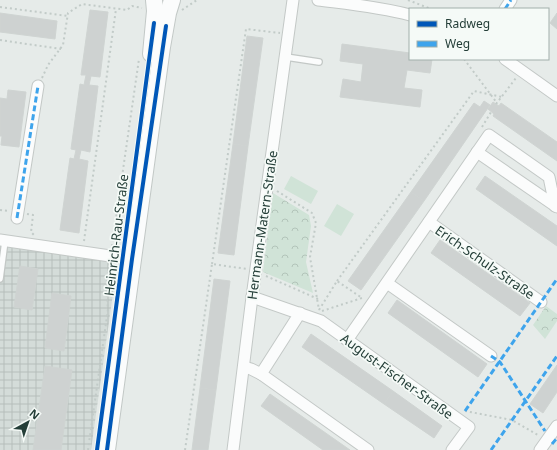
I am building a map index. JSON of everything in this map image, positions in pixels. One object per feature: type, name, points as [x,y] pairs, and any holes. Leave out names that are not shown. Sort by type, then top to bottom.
[{"type":"main road","name":"Heinrich-Rau-Straße","points":[[106,450],[122,258],[168,13],[172,0]]},
{"type":"main road","name":"Heinrich-Rau-Straße","points":[[97,450],[152,45],[155,11],[150,4]]},
{"type":"street","name":"Hermann-Matern-Straße","points":[[233,450],[252,297],[258,272],[293,0]]},
{"type":"street","points":[[318,0],[367,6],[409,15]]},
{"type":"street","points":[[506,60],[557,96]]},
{"type":"street","points":[[17,215],[38,86]]},
{"type":"street","name":"Erich-Schulz-Straße","points":[[347,340],[489,135],[549,177],[556,207]]},
{"type":"street","name":"Erich-Schulz-Straße","points":[[477,152],[556,207]]},
{"type":"street","name":"Erich-Schulz-Straße","points":[[429,222],[541,302]]},
{"type":"street","points":[[3,241],[122,258]]},
{"type":"street","points":[[387,283],[491,356]]},
{"type":"street","name":"August-Fischer-Straße","points":[[252,297],[321,321],[460,420],[468,427],[452,450]]},
{"type":"street","points":[[261,374],[300,313]]},
{"type":"street","points":[[244,368],[251,369],[261,374],[368,450]]},
{"type":"street","points":[[540,450],[557,426]]},
{"type":"lane","points":[[286,57],[319,62]]},
{"type":"lane","points":[[0,279],[3,241]]},
{"type":"path","points":[[408,0],[428,8]]},
{"type":"path","points":[[38,86],[48,65],[63,45],[68,13],[82,4],[127,10],[132,6],[150,4]]},
{"type":"path","points":[[0,7],[68,16]]},
{"type":"path","points":[[84,245],[116,9]]},
{"type":"path","points":[[185,450],[246,29],[289,34]]},
{"type":"path","points":[[0,40],[61,49]]},
{"type":"path","points":[[88,450],[108,309],[106,287],[122,258],[140,56]]},
{"type":"path","points":[[465,60],[497,104],[516,77]]},
{"type":"path","points":[[319,312],[337,281],[474,91],[502,97]]},
{"type":"path","points":[[481,129],[491,112]]},
{"type":"path","points":[[268,186],[312,213],[316,222],[310,257],[319,312]]},
{"type":"path","points":[[0,210],[17,215],[33,215],[31,232],[35,236]]},
{"type":"path","points":[[212,264],[258,272],[318,299]]},
{"type":"path","points":[[337,281],[362,298]]},
{"type":"path","points":[[359,303],[362,298]]},
{"type":"path","points":[[319,312],[362,298]]},
{"type":"path","points":[[319,312],[326,316]]},
{"type":"path","points":[[460,420],[465,411],[512,420],[547,440]]},
{"type":"shaded area","points":[[0,240],[112,261],[117,265],[91,450],[0,450]]},
{"type":"green space","points":[[291,176],[318,191],[311,204],[284,189]]},
{"type":"green space","points":[[273,193],[309,215],[311,226],[306,262],[313,293],[263,272]]},
{"type":"green space","points":[[337,204],[354,214],[341,236],[324,226]]},
{"type":"green space","points":[[546,306],[557,314],[557,321],[545,339],[533,325]]},
{"type":"building","points":[[90,10],[108,12],[100,77],[91,76],[89,85],[98,86],[90,152],[81,150],[79,159],[88,161],[79,233],[60,230],[70,158],[74,159],[76,150],[71,149],[80,84],[84,85],[86,75],[81,75]]},
{"type":"building","points":[[0,13],[57,21],[55,39],[0,32]]},
{"type":"building","points":[[557,13],[557,29],[550,23]]},
{"type":"building","points":[[247,36],[263,38],[248,146],[233,144]]},
{"type":"building","points":[[342,44],[409,53],[409,60],[432,60],[430,73],[407,70],[404,88],[422,90],[420,107],[340,97],[343,79],[361,82],[363,64],[340,61]]},
{"type":"building","points":[[8,90],[26,92],[19,147],[1,145],[0,98],[7,99]]},
{"type":"building","points":[[484,101],[490,105],[424,201],[411,192],[474,103],[480,107]]},
{"type":"building","points":[[493,102],[499,106],[501,103],[557,142],[557,161],[493,116],[494,114],[488,109]]},
{"type":"building","points":[[233,144],[248,146],[234,255],[218,253]]},
{"type":"building","points":[[485,176],[557,226],[557,246],[476,189]]},
{"type":"building","points":[[411,192],[424,201],[361,290],[348,281]]},
{"type":"building","points":[[440,240],[530,303],[520,316],[431,253]]},
{"type":"building","points":[[20,266],[38,269],[32,310],[14,307]]},
{"type":"building","points":[[214,279],[230,281],[216,390],[200,388]]},
{"type":"building","points":[[52,293],[71,296],[64,351],[45,348]]},
{"type":"building","points":[[397,300],[487,364],[478,377],[388,313]]},
{"type":"building","points":[[311,334],[393,391],[384,404],[302,347]]},
{"type":"building","points":[[557,365],[557,392],[543,413],[530,404]]},
{"type":"building","points":[[45,366],[72,370],[61,450],[33,450]]},
{"type":"building","points":[[200,388],[216,390],[208,450],[192,450]]},
{"type":"building","points":[[393,391],[442,426],[434,438],[384,404]]},
{"type":"building","points":[[270,394],[350,450],[323,450],[261,406]]},
{"type":"marked path","points":[[506,8],[511,0]]},
{"type":"marked path","points":[[17,218],[38,86]]},
{"type":"marked path","points":[[465,411],[557,279]]},
{"type":"marked path","points":[[491,356],[500,362],[545,431]]},
{"type":"marked path","points":[[491,450],[557,356]]},
{"type":"marked path","points":[[552,444],[557,438]]},
{"type":"cycle path","points":[[97,450],[154,23]]},
{"type":"cycle path","points":[[107,450],[132,259],[166,26]]}]
